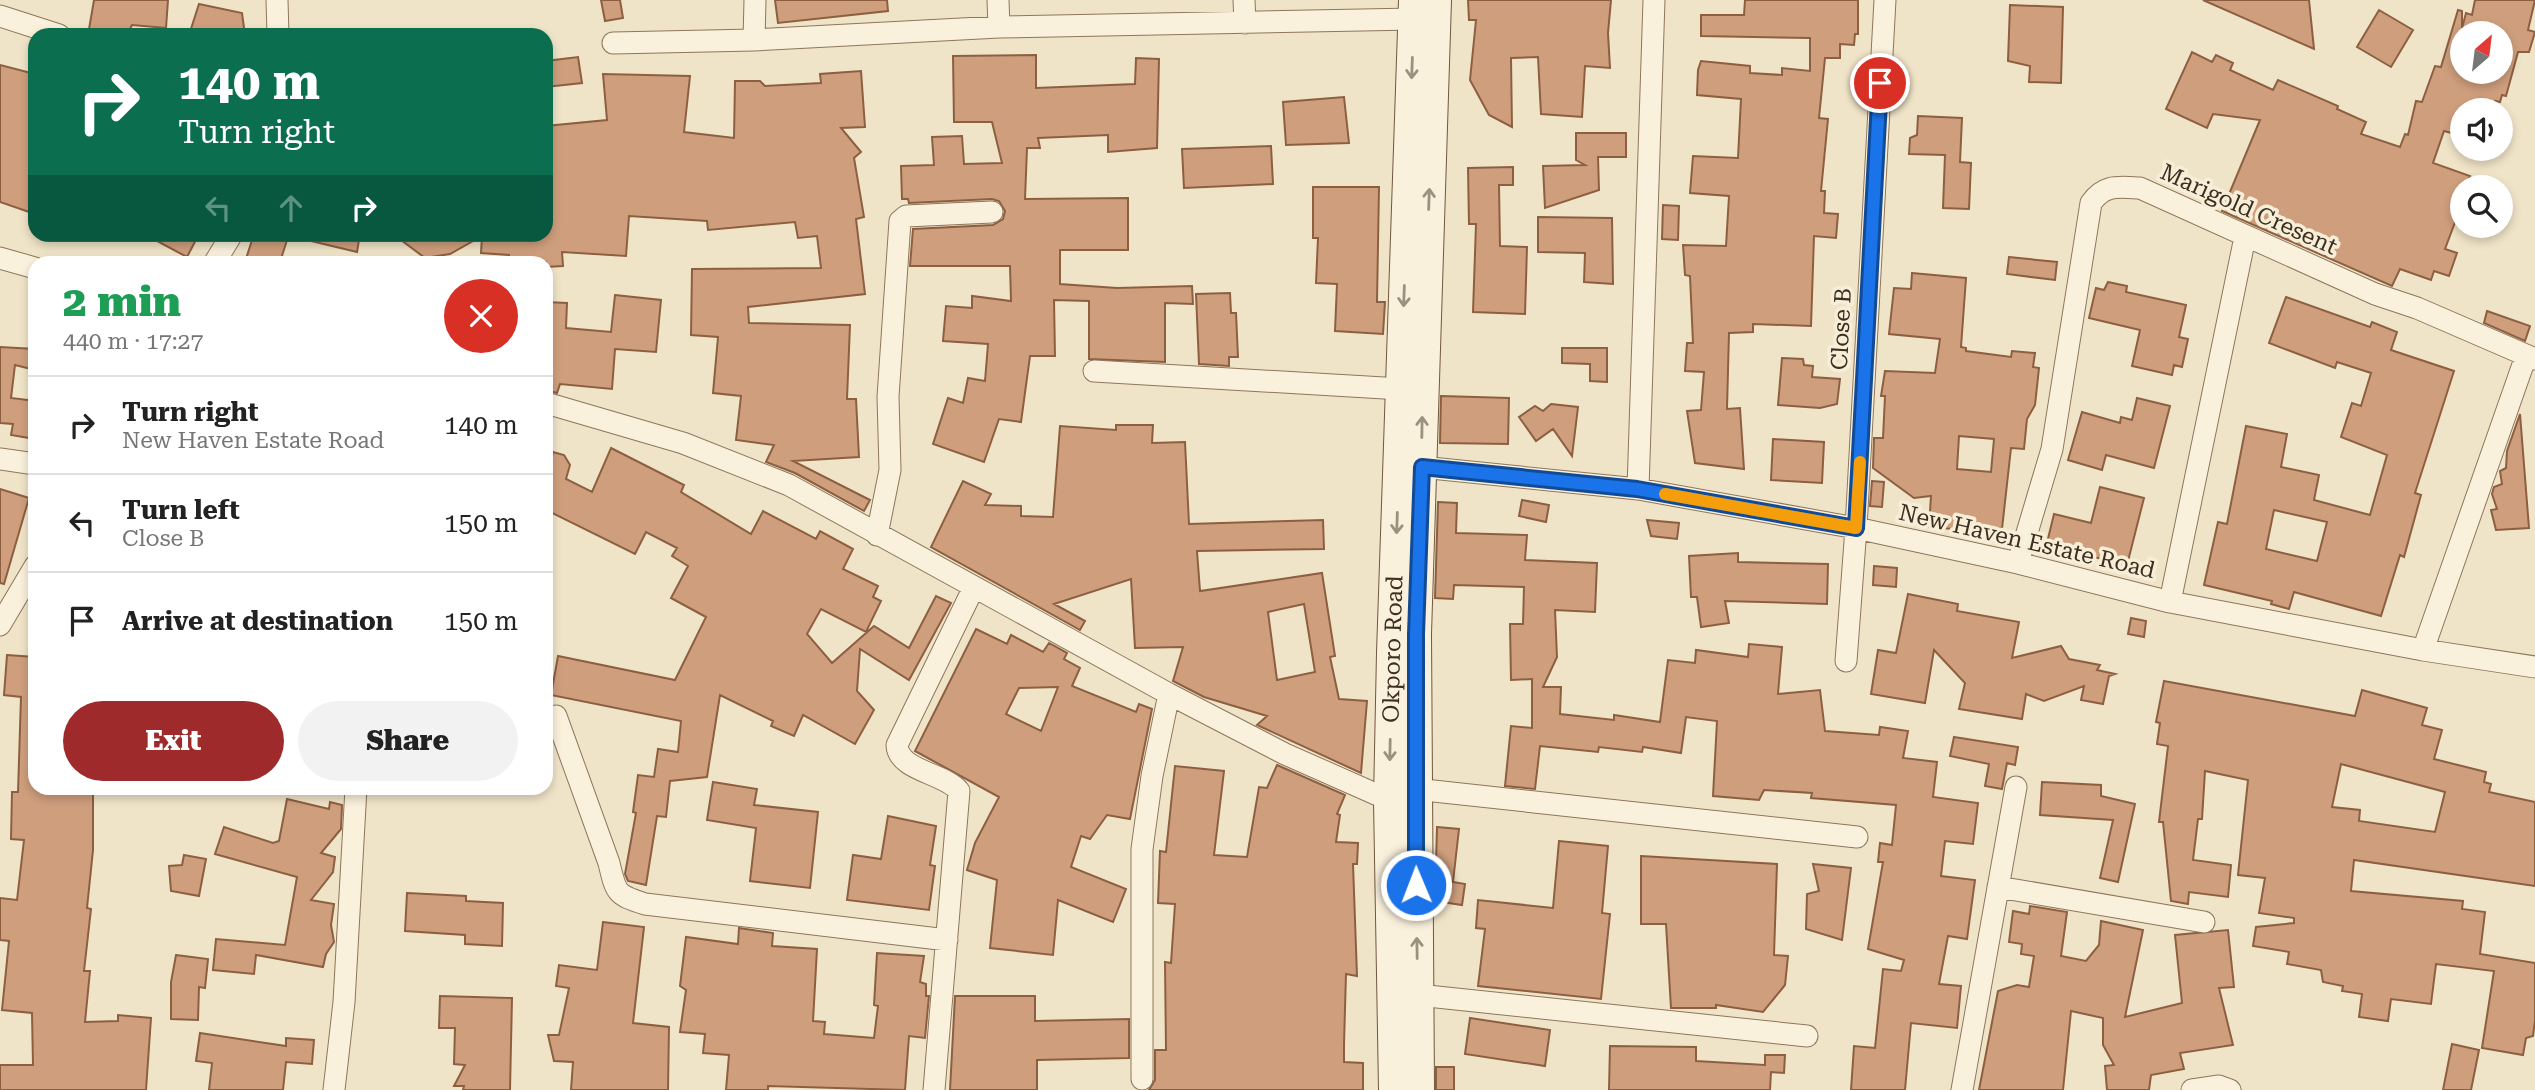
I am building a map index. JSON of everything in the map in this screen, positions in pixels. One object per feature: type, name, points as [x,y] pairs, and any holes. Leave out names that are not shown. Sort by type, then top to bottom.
[{"type":"main road","name":"Okporo Road","points":[[1419,1090],[1418,995],[1402,794],[1416,634],[1436,0]]},
{"type":"main road","name":"Okporo Road","points":[[1394,1090],[1402,794],[1401,389],[1414,10]]},
{"type":"street","points":[[277,0],[278,28]]},
{"type":"street","points":[[754,40],[755,0]]},
{"type":"street","points":[[998,0],[999,27]]},
{"type":"street","points":[[1244,0],[1245,23]]},
{"type":"street","points":[[1637,489],[1654,0]]},
{"type":"street","name":"Close B","points":[[1846,661],[1856,528],[1885,0]]},
{"type":"street","points":[[613,43],[754,40],[999,27],[1245,23],[1414,10]]},
{"type":"street","points":[[0,16],[37,28]]},
{"type":"street","name":"Marigold Cresent","points":[[2018,564],[2052,449],[2091,204],[2099,191],[2110,187],[2140,188],[2375,294],[2470,330],[2530,357]]},
{"type":"street","points":[[877,535],[890,470],[888,397],[900,220],[906,216],[992,212]]},
{"type":"street","points":[[2170,602],[2245,237]]},
{"type":"street","points":[[0,258],[28,266]]},
{"type":"street","points":[[2423,650],[2530,357]]},
{"type":"street","points":[[1094,371],[1401,389]]},
{"type":"street","points":[[553,405],[671,439],[740,463],[789,485],[973,589],[1285,754],[1402,794],[1857,837]]},
{"type":"street","points":[[0,459],[28,463]]},
{"type":"street","name":"New Haven Estate Road","points":[[1422,467],[1637,489],[1856,528],[2018,564],[2170,602],[2423,650],[2535,667]]},
{"type":"street","points":[[0,625],[28,578]]},
{"type":"street","points":[[934,1090],[959,791],[953,784],[905,761],[898,752],[897,745],[973,589]]},
{"type":"street","points":[[1142,1079],[1142,849],[1152,776],[1168,694]]},
{"type":"street","points":[[556,716],[609,863],[614,887],[622,897],[645,904],[947,940]]},
{"type":"street","points":[[1962,1090],[2016,787]]},
{"type":"street","points":[[334,1090],[344,1002],[356,795]]},
{"type":"street","points":[[1998,887],[2204,922]]},
{"type":"street","points":[[1418,995],[1807,1036]]},
{"type":"street","points":[[2192,1090],[2219,1086],[2231,1090]]},
{"type":"building","points":[[94,0],[168,0],[166,28],[132,25],[130,28],[89,28]]},
{"type":"building","points":[[601,0],[620,0],[623,18],[605,21]]},
{"type":"building","points":[[775,0],[887,0],[888,11],[778,23]]},
{"type":"building","points":[[1468,0],[1611,0],[1608,33],[1610,68],[1585,66],[1582,117],[1541,114],[1538,57],[1511,58],[1512,127],[1489,115],[1470,80],[1476,20],[1469,20]]},
{"type":"building","points":[[1745,0],[1858,0],[1858,34],[1855,34],[1854,45],[1840,44],[1840,58],[1825,58],[1819,118],[1828,119],[1821,191],[1825,191],[1824,213],[1838,214],[1836,238],[1814,236],[1811,326],[1753,324],[1753,332],[1729,333],[1727,409],[1740,408],[1744,469],[1695,463],[1687,411],[1701,410],[1704,372],[1685,371],[1687,343],[1693,343],[1690,276],[1685,275],[1683,245],[1726,246],[1729,196],[1690,193],[1693,156],[1738,158],[1741,99],[1697,95],[1698,70],[1701,61],[1750,66],[1750,73],[1782,75],[1782,68],[1810,71],[1810,38],[1701,36],[1701,15],[1744,15]]},
{"type":"building","points":[[2203,0],[2309,0],[2314,49]]},
{"type":"building","points":[[2475,0],[2535,0],[2528,30],[2535,32],[2529,52],[2518,52],[2513,70],[2513,21],[2464,21],[2466,13],[2472,15]]},
{"type":"building","points":[[199,4],[242,13],[244,28],[191,28]]},
{"type":"building","points":[[2010,5],[2063,7],[2061,83],[2029,82],[2030,66],[2008,61]]},
{"type":"building","points":[[2379,10],[2413,30],[2391,67],[2357,47]]},
{"type":"building","points":[[2458,10],[2462,11],[2462,21],[2455,21]]},
{"type":"building","points":[[2450,37],[2450,84],[2509,84],[2506,96],[2502,95],[2501,98],[2450,98],[2450,133],[2444,131],[2433,163],[2467,175],[2450,175],[2450,236],[2445,249],[2457,253],[2449,276],[2434,271],[2431,280],[2400,269],[2392,286],[2222,211],[2260,120],[2213,114],[2207,128],[2166,109],[2192,52],[2212,62],[2216,55],[2233,63],[2230,70],[2273,90],[2278,80],[2338,106],[2337,109],[2366,122],[2361,134],[2400,147],[2405,134],[2408,135],[2416,101],[2422,102],[2435,66],[2441,67]]},
{"type":"building","points":[[1036,55],[1036,88],[1135,84],[1136,58],[1159,59],[1157,148],[1108,152],[1108,135],[1038,138],[1040,148],[1027,148],[1025,199],[1128,198],[1128,250],[1060,250],[1060,284],[1117,288],[1192,286],[1193,304],[1165,303],[1165,362],[1089,359],[1089,301],[1054,300],[1055,356],[1030,356],[1021,422],[999,419],[984,462],[933,444],[948,398],[963,403],[968,378],[985,381],[988,344],[943,341],[946,306],[972,308],[972,296],[1011,301],[1010,266],[910,266],[913,229],[993,225],[1003,219],[1005,211],[999,201],[992,199],[909,203],[908,199],[902,199],[901,166],[934,165],[932,137],[962,136],[964,164],[1002,163],[992,122],[954,122],[953,56]]},
{"type":"building","points":[[578,57],[582,83],[553,86],[553,60]]},
{"type":"building","points":[[0,65],[28,72],[28,212],[0,202]]},
{"type":"building","points":[[861,71],[865,127],[841,128],[861,152],[854,158],[864,217],[856,219],[865,294],[748,307],[749,323],[850,325],[847,399],[856,399],[859,457],[793,461],[870,500],[864,511],[795,473],[766,462],[774,445],[736,440],[741,396],[713,393],[718,337],[691,335],[692,269],[821,268],[817,236],[798,238],[795,222],[708,230],[707,221],[629,216],[626,256],[562,252],[563,266],[553,267],[553,256],[481,253],[482,242],[553,242],[553,125],[607,120],[603,74],[690,76],[684,132],[734,138],[735,81],[760,81],[765,86],[821,83],[820,74]]},
{"type":"building","points":[[1344,97],[1349,143],[1286,145],[1283,102]]},
{"type":"building","points":[[1918,116],[1962,118],[1960,162],[1971,163],[1969,209],[1943,208],[1945,155],[1909,154],[1910,138],[1917,135]]},
{"type":"building","points":[[1576,133],[1626,133],[1626,157],[1598,157],[1599,190],[1545,208],[1543,166],[1585,165],[1576,160]]},
{"type":"building","points":[[1271,146],[1273,184],[1184,188],[1182,149]]},
{"type":"building","points":[[1513,167],[1513,185],[1499,185],[1500,246],[1527,247],[1525,314],[1473,312],[1476,224],[1469,224],[1468,168]]},
{"type":"building","points":[[1313,187],[1379,187],[1377,302],[1385,302],[1383,334],[1335,331],[1337,284],[1316,283],[1318,238],[1313,238]]},
{"type":"building","points":[[1663,205],[1679,206],[1678,240],[1662,239]]},
{"type":"building","points":[[1538,217],[1612,218],[1613,284],[1584,282],[1585,253],[1538,252]]},
{"type":"building","points":[[159,242],[195,242],[185,256]]},
{"type":"building","points":[[251,242],[286,242],[282,256],[247,256]]},
{"type":"building","points":[[315,242],[359,242],[357,252]]},
{"type":"building","points":[[404,242],[471,242],[450,254],[422,256]]},
{"type":"building","points":[[2009,257],[2057,262],[2055,280],[2007,274]]},
{"type":"building","points":[[1912,273],[1966,278],[1961,347],[1966,348],[1966,351],[2011,357],[2012,351],[2035,353],[2033,367],[2039,368],[2035,405],[2027,419],[2024,449],[2011,448],[2002,529],[1954,524],[1953,529],[1929,527],[1931,496],[1914,498],[1873,468],[1874,438],[1883,438],[1885,396],[1881,396],[1885,371],[1935,373],[1940,339],[1889,334],[1894,288],[1911,289]],"holes":[[[1959,436],[1994,439],[1991,472],[1957,469]]]},
{"type":"building","points":[[2108,282],[2127,286],[2126,292],[2186,305],[2179,337],[2188,339],[2182,367],[2174,365],[2172,375],[2132,366],[2140,330],[2089,318],[2096,288],[2104,290]]},
{"type":"building","points":[[1230,293],[1231,313],[1236,313],[1238,357],[1229,357],[1229,366],[1199,364],[1196,294]]},
{"type":"building","points":[[615,295],[661,300],[656,352],[615,349],[612,389],[560,384],[557,393],[553,392],[553,302],[567,303],[566,328],[611,332]]},
{"type":"building","points":[[2286,297],[2370,327],[2372,322],[2397,332],[2391,350],[2454,371],[2415,493],[2421,495],[2404,557],[2400,555],[2381,616],[2294,592],[2289,609],[2271,604],[2272,601],[2204,585],[2218,522],[2227,524],[2246,426],[2287,434],[2281,467],[2319,475],[2314,500],[2370,515],[2387,455],[2341,437],[2352,403],[2361,406],[2371,373],[2337,362],[2335,368],[2269,343]],"holes":[[[2274,510],[2327,522],[2317,561],[2266,549]]]},
{"type":"building","points":[[2487,311],[2530,326],[2525,341],[2484,323]]},
{"type":"building","points":[[0,347],[28,349],[28,368],[15,365],[11,398],[28,400],[28,438],[11,435],[13,424],[0,423]]},
{"type":"building","points":[[1562,348],[1607,348],[1607,382],[1590,381],[1590,364],[1562,363]]},
{"type":"building","points":[[1782,358],[1803,359],[1804,365],[1813,366],[1812,377],[1840,379],[1837,404],[1820,408],[1778,405]]},
{"type":"building","points":[[1441,396],[1509,398],[1508,444],[1440,443]]},
{"type":"building","points":[[2137,398],[2170,406],[2154,468],[2106,455],[2102,470],[2068,460],[2082,412],[2120,423],[2121,417],[2132,420]]},
{"type":"building","points":[[1551,404],[1578,407],[1572,456],[1553,429],[1536,441],[1519,417],[1535,406],[1543,411]]},
{"type":"building","points":[[2520,414],[2529,528],[2496,530],[2491,510],[2497,509],[2492,494],[2494,487],[2502,484],[2500,471],[2506,468],[2507,451]]},
{"type":"building","points":[[1116,425],[1153,425],[1152,443],[1185,442],[1189,524],[1323,520],[1324,549],[1197,551],[1200,591],[1322,573],[1335,656],[1330,657],[1339,699],[1367,701],[1361,773],[1257,725],[1267,716],[1204,697],[1173,681],[1183,647],[1135,648],[1131,579],[1054,604],[1085,621],[1080,630],[931,547],[963,481],[991,494],[985,505],[1021,506],[1021,516],[1053,517],[1060,426],[1116,430]],"holes":[[[1304,604],[1315,672],[1277,680],[1268,612]]]},
{"type":"building","points":[[1773,439],[1824,442],[1822,483],[1771,480]]},
{"type":"building","points":[[611,448],[684,485],[681,492],[751,534],[763,511],[816,539],[820,531],[853,549],[843,569],[878,586],[873,597],[881,601],[866,632],[821,609],[807,634],[832,663],[874,626],[909,648],[936,596],[951,603],[909,680],[860,649],[857,691],[874,710],[855,744],[803,715],[794,736],[771,726],[773,721],[720,695],[707,777],[670,781],[666,817],[657,816],[646,885],[628,881],[625,874],[636,813],[633,812],[638,775],[654,777],[658,749],[678,752],[681,721],[553,695],[558,656],[675,680],[706,617],[671,598],[688,566],[672,556],[677,548],[646,532],[635,554],[553,513],[553,452],[564,455],[570,465],[566,479],[592,492]]},
{"type":"building","points":[[1872,481],[1884,482],[1882,507],[1870,506]]},
{"type":"building","points":[[2100,487],[2144,498],[2127,565],[2065,550],[2064,555],[2045,551],[2054,514],[2091,523]]},
{"type":"building","points":[[0,489],[28,498],[28,501],[4,584],[0,583]]},
{"type":"building","points":[[1522,500],[1549,505],[1546,522],[1519,516]]},
{"type":"building","points":[[1438,502],[1457,503],[1456,533],[1527,535],[1525,560],[1597,563],[1595,612],[1555,610],[1557,657],[1543,687],[1561,687],[1560,714],[1614,720],[1614,715],[1660,722],[1668,660],[1695,663],[1696,650],[1748,657],[1749,644],[1782,647],[1778,694],[1820,690],[1825,731],[1879,735],[1880,727],[1908,731],[1903,758],[1937,762],[1933,797],[1978,803],[1973,844],[1945,841],[1941,876],[1975,880],[1967,939],[1948,936],[1939,984],[1961,986],[1957,1028],[1911,1023],[1905,1090],[1851,1090],[1854,1046],[1875,1048],[1883,969],[1901,971],[1904,960],[1868,949],[1883,862],[1878,862],[1880,843],[1892,845],[1896,805],[1811,798],[1812,793],[1764,790],[1759,800],[1713,796],[1717,721],[1686,717],[1681,753],[1643,747],[1642,752],[1599,747],[1598,752],[1540,746],[1535,789],[1505,786],[1511,726],[1532,728],[1532,679],[1511,680],[1510,624],[1523,624],[1524,587],[1454,585],[1453,599],[1435,598]]},
{"type":"building","points":[[1647,520],[1679,523],[1677,539],[1651,536]]},
{"type":"building","points":[[1738,553],[1738,562],[1828,564],[1827,604],[1725,601],[1729,623],[1701,627],[1697,597],[1691,597],[1689,556]]},
{"type":"building","points":[[1874,566],[1897,568],[1896,587],[1873,585]]},
{"type":"building","points":[[1908,594],[1958,604],[1957,611],[2019,622],[2012,658],[2061,646],[2069,659],[2100,665],[2097,670],[2115,674],[2109,676],[2103,704],[2081,700],[2084,686],[2044,701],[2026,694],[2022,719],[1959,709],[1965,683],[1934,650],[1925,703],[1871,694],[1878,650],[1896,653]]},
{"type":"building","points":[[2131,618],[2146,621],[2144,637],[2128,634]]},
{"type":"building","points":[[976,629],[1007,644],[1011,635],[1043,652],[1049,643],[1067,653],[1064,659],[1080,668],[1072,686],[1136,712],[1139,704],[1152,709],[1130,819],[1107,815],[1090,839],[1081,836],[1071,867],[1126,889],[1113,922],[1058,900],[1053,955],[990,948],[997,880],[967,870],[975,843],[999,797],[915,751]],"holes":[[[1058,687],[1041,731],[1006,714],[1019,688]]]},
{"type":"building","points":[[7,655],[28,656],[28,795],[93,795],[93,850],[87,908],[91,909],[84,971],[90,971],[85,1022],[118,1021],[118,1015],[151,1018],[146,1090],[0,1090],[0,1065],[33,1065],[32,1013],[2,1010],[9,941],[0,940],[0,898],[17,900],[24,840],[11,839],[12,792],[18,792],[21,697],[4,695]]},
{"type":"building","points":[[2164,681],[2355,716],[2362,690],[2427,708],[2422,725],[2442,730],[2434,759],[2486,772],[2484,782],[2491,784],[2489,792],[2535,802],[2535,886],[2354,860],[2351,891],[2463,901],[2462,909],[2485,912],[2480,954],[2535,963],[2535,1021],[2533,1036],[2526,1038],[2523,1055],[2482,1048],[2494,971],[2436,964],[2431,1004],[2391,999],[2388,1021],[2359,1017],[2362,994],[2342,991],[2343,986],[2323,982],[2321,970],[2287,964],[2289,952],[2253,946],[2256,927],[2294,923],[2294,918],[2259,913],[2265,878],[2238,875],[2248,780],[2205,771],[2202,819],[2198,819],[2193,860],[2231,865],[2228,897],[2189,892],[2188,904],[2171,901],[2163,822],[2159,822],[2168,746],[2157,744],[2160,723],[2156,722]],"holes":[[[2341,764],[2445,792],[2435,832],[2359,821],[2360,810],[2332,807]]]},
{"type":"building","points":[[1954,737],[2018,747],[2015,765],[2007,763],[2002,789],[1985,786],[1989,764],[1950,756]]},
{"type":"building","points":[[1277,765],[1345,795],[1337,814],[1340,815],[1336,842],[1358,843],[1357,864],[1353,864],[1357,976],[1346,974],[1344,1062],[1363,1063],[1363,1090],[1149,1090],[1155,1080],[1155,1050],[1166,1050],[1165,962],[1171,963],[1175,904],[1158,903],[1160,851],[1166,852],[1175,766],[1224,771],[1214,855],[1247,857],[1259,787],[1267,788]]},
{"type":"building","points":[[713,782],[757,789],[754,805],[818,812],[810,888],[750,881],[756,828],[707,820]]},
{"type":"building","points":[[2042,782],[2101,785],[2101,796],[2135,804],[2118,882],[2100,878],[2113,820],[2040,815]]},
{"type":"building","points":[[287,799],[329,809],[330,802],[342,805],[341,829],[321,853],[335,857],[333,872],[311,900],[334,904],[331,925],[334,942],[326,954],[323,967],[256,955],[254,974],[213,970],[216,939],[285,945],[297,877],[215,854],[224,827],[273,843],[279,841]]},
{"type":"building","points":[[888,816],[936,826],[930,865],[935,866],[929,910],[847,900],[853,855],[881,859]]},
{"type":"building","points":[[1437,827],[1459,829],[1453,882],[1465,884],[1462,905],[1435,901]]},
{"type":"building","points":[[1559,841],[1608,846],[1602,913],[1610,914],[1601,999],[1478,986],[1485,929],[1476,928],[1478,900],[1553,908]]},
{"type":"building","points":[[184,855],[206,859],[199,896],[171,891],[169,866],[182,865]]},
{"type":"building","points":[[1641,856],[1777,864],[1774,955],[1788,956],[1785,985],[1763,1012],[1716,1005],[1716,1008],[1671,1008],[1666,924],[1641,924]]},
{"type":"building","points":[[1813,864],[1851,868],[1842,940],[1806,929],[1807,894],[1819,891]]},
{"type":"building","points":[[407,893],[466,896],[466,901],[503,903],[502,946],[465,944],[465,935],[405,931]]},
{"type":"building","points":[[2030,906],[2067,912],[2061,956],[2086,961],[2099,945],[2101,921],[2143,930],[2125,1017],[2182,1003],[2175,935],[2228,930],[2234,987],[2219,988],[2233,1045],[2180,1053],[2184,1069],[2151,1075],[2149,1090],[2107,1090],[2105,1066],[2114,1065],[2103,1045],[2103,1018],[2071,1011],[2063,1090],[1979,1090],[1998,991],[2017,985],[2029,987],[2034,956],[2021,954],[2022,944],[2009,942],[2013,911],[2029,914]]},
{"type":"building","points":[[603,922],[644,927],[633,1023],[669,1027],[668,1090],[571,1090],[573,1062],[554,1061],[548,1035],[559,1035],[569,988],[556,986],[559,965],[597,970]]},
{"type":"building","points":[[739,928],[773,933],[772,946],[817,949],[813,1021],[825,1022],[824,1034],[874,1038],[878,1006],[874,1005],[877,953],[924,956],[920,982],[926,984],[926,996],[929,996],[925,1038],[909,1036],[905,1090],[768,1086],[768,1090],[726,1090],[729,1055],[703,1053],[705,1034],[680,1032],[686,990],[680,986],[686,937],[738,944]]},
{"type":"building","points":[[176,955],[208,959],[205,988],[199,987],[198,1020],[171,1019],[171,982]]},
{"type":"building","points":[[440,996],[512,998],[510,1090],[463,1090],[464,1086],[454,1086],[465,1065],[454,1064],[455,1028],[439,1028]]},
{"type":"building","points":[[955,996],[1035,996],[1035,1021],[1129,1019],[1129,1058],[1037,1060],[1037,1090],[950,1090]]},
{"type":"building","points":[[1470,1018],[1550,1030],[1545,1066],[1465,1054]]},
{"type":"building","points":[[200,1033],[286,1046],[286,1038],[314,1040],[312,1064],[286,1062],[283,1090],[209,1090],[212,1063],[196,1061]]},
{"type":"building","points":[[2452,1044],[2479,1050],[2471,1090],[2443,1090]]},
{"type":"building","points":[[1610,1046],[1696,1047],[1696,1061],[1765,1065],[1765,1055],[1785,1055],[1784,1073],[1771,1072],[1770,1090],[1609,1090]]},
{"type":"building","points":[[1436,1067],[1454,1067],[1454,1090],[1436,1090]]},
{"type":"slow traffic","points":[[1665,494],[1856,528],[1860,462]]},
{"type":"route","points":[[1416,885],[1416,634],[1422,467],[1637,489],[1856,528],[1880,83]]}]
